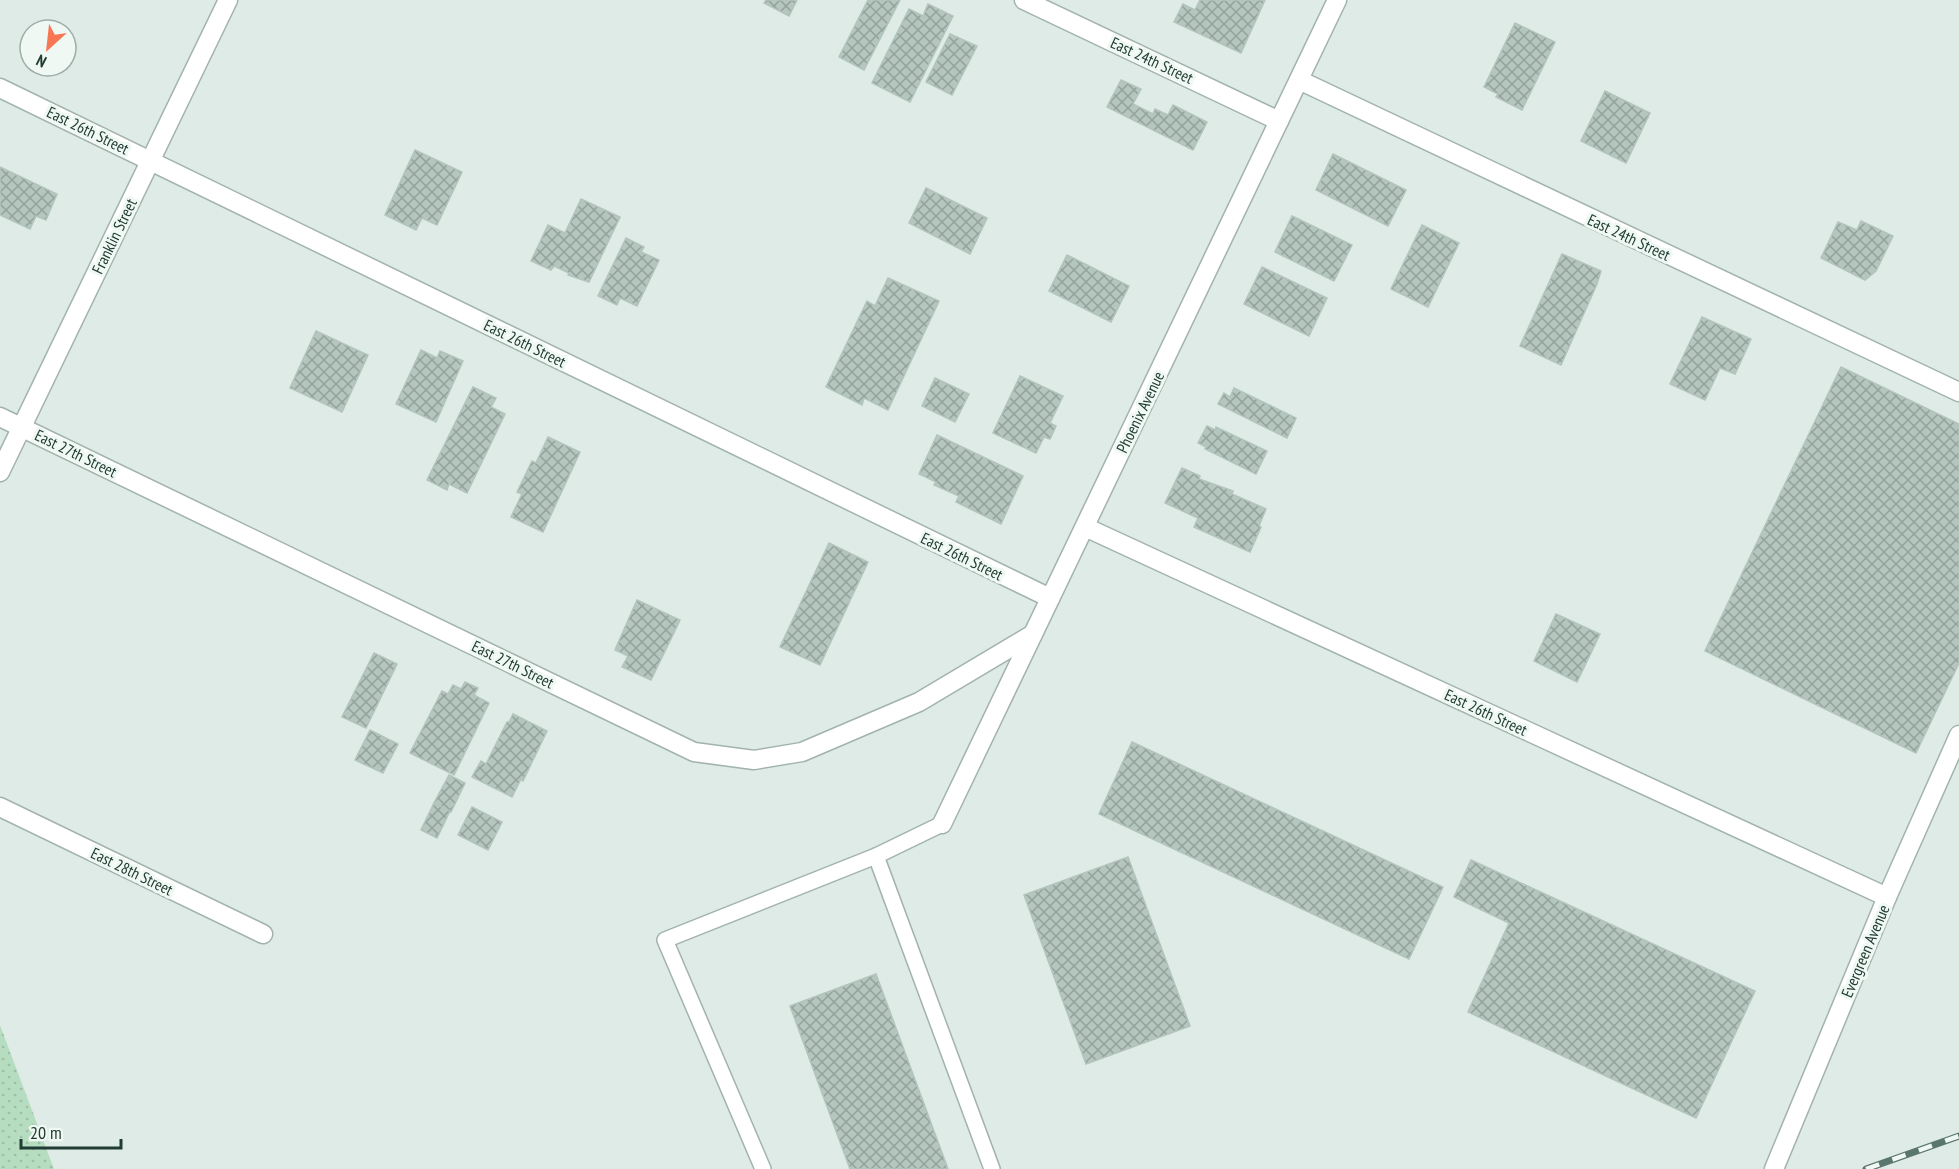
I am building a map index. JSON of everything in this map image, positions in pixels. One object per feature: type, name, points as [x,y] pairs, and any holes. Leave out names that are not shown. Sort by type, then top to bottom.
[{"type":"street","name":"Franklin Street","points":[[0,472],[228,0]]},
{"type":"street","name":"East 24th Street","points":[[1024,0],[1280,121]]},
{"type":"street","name":"Phoenix Avenue","points":[[942,824],[1337,0]]},
{"type":"street","name":"East 24th Street","points":[[1299,80],[1959,392]]},
{"type":"street","name":"East 26th Street","points":[[0,88],[1050,598]]},
{"type":"street","name":"East 27th Street","points":[[0,417],[694,752],[754,760],[802,752],[919,702],[1033,634]]},
{"type":"street","name":"East 26th Street","points":[[1085,527],[1887,897]]},
{"type":"street","name":"Evergreen Avenue","points":[[1774,1169],[1887,897],[1959,735]]},
{"type":"street","name":"East 28th Street","points":[[0,807],[263,934]]},
{"type":"lane","points":[[763,1169],[665,940],[876,856],[942,824]]},
{"type":"lane","points":[[876,856],[992,1169]]},
{"type":"green space","points":[[0,1025],[54,1169],[0,1169]]},
{"type":"building","points":[[766,0],[797,0],[789,16],[764,3]]},
{"type":"building","points":[[868,0],[900,0],[864,70],[839,57]]},
{"type":"building","points":[[1200,0],[1265,0],[1241,53],[1174,22],[1183,4],[1195,10]]},
{"type":"building","points":[[928,4],[953,16],[910,102],[872,83],[909,9],[923,16]]},
{"type":"building","points":[[1515,23],[1555,42],[1522,110],[1496,97],[1498,94],[1484,87]]},
{"type":"building","points":[[950,34],[977,46],[952,95],[926,82]]},
{"type":"building","points":[[1121,80],[1141,89],[1133,104],[1153,114],[1155,109],[1168,115],[1173,105],[1207,122],[1193,150],[1107,107]]},
{"type":"building","points":[[1605,91],[1650,113],[1626,163],[1581,141]]},
{"type":"building","points":[[415,150],[462,172],[437,225],[422,218],[416,230],[385,215]]},
{"type":"building","points":[[1333,154],[1406,190],[1388,226],[1316,190]]},
{"type":"building","points":[[0,167],[57,194],[46,220],[36,216],[30,229],[0,215]]},
{"type":"building","points":[[926,188],[987,218],[970,254],[909,223]]},
{"type":"building","points":[[581,199],[620,217],[589,282],[568,275],[569,273],[554,266],[551,270],[531,261],[548,225],[565,233]]},
{"type":"building","points":[[1292,216],[1352,245],[1334,281],[1275,252]]},
{"type":"building","points":[[1861,221],[1893,236],[1876,271],[1865,280],[1821,258],[1838,222],[1857,230]]},
{"type":"building","points":[[1422,225],[1459,243],[1428,307],[1391,289]]},
{"type":"building","points":[[626,238],[644,247],[641,252],[659,260],[637,306],[620,298],[617,305],[598,296]]},
{"type":"building","points":[[1562,254],[1601,271],[1561,365],[1520,346]]},
{"type":"building","points":[[1067,255],[1129,286],[1111,322],[1049,291]]},
{"type":"building","points":[[1262,267],[1327,298],[1309,336],[1244,304]]},
{"type":"building","points":[[888,278],[939,301],[888,410],[864,398],[862,405],[826,387],[867,301],[875,306]]},
{"type":"building","points":[[1702,317],[1751,339],[1735,374],[1720,368],[1705,400],[1670,384]]},
{"type":"building","points":[[316,331],[368,355],[342,412],[290,388]]},
{"type":"building","points":[[421,350],[437,358],[440,351],[463,361],[436,422],[396,404]]},
{"type":"building","points":[[1841,367],[1959,424],[1959,663],[1916,753],[1705,651]]},
{"type":"building","points":[[1020,376],[1063,396],[1050,423],[1056,426],[1050,439],[1044,437],[1036,453],[993,433]]},
{"type":"building","points":[[935,378],[969,394],[955,422],[922,406]]},
{"type":"building","points":[[473,387],[496,398],[491,407],[505,414],[467,493],[449,484],[447,490],[427,480]]},
{"type":"building","points":[[1234,388],[1296,418],[1287,438],[1218,404],[1224,393],[1230,397]]},
{"type":"building","points":[[1207,426],[1215,430],[1216,427],[1267,451],[1256,474],[1205,449],[1206,447],[1198,443]]},
{"type":"building","points":[[937,435],[1023,476],[1001,524],[956,502],[959,496],[934,485],[936,482],[919,474]]},
{"type":"building","points":[[548,437],[580,452],[543,532],[511,517],[522,494],[517,492],[532,461],[536,463]]},
{"type":"building","points":[[1182,468],[1200,476],[1199,479],[1233,491],[1232,494],[1266,509],[1250,552],[1194,527],[1198,518],[1165,503]]},
{"type":"building","points":[[829,543],[868,562],[820,665],[780,647]]},
{"type":"building","points":[[637,600],[680,620],[651,680],[622,667],[628,656],[615,650]]},
{"type":"building","points":[[1556,614],[1600,634],[1577,682],[1534,661]]},
{"type":"building","points":[[374,653],[397,664],[366,728],[342,717]]},
{"type":"building","points":[[465,682],[478,688],[474,695],[489,703],[454,775],[410,753],[442,691],[448,694],[453,685],[461,689]]},
{"type":"building","points":[[513,714],[547,731],[523,781],[521,779],[512,797],[472,777],[481,761],[486,764]]},
{"type":"building","points":[[370,730],[398,744],[383,773],[355,760]]},
{"type":"building","points":[[1132,742],[1443,887],[1409,959],[1099,814]]},
{"type":"building","points":[[449,775],[465,783],[451,812],[434,803]]},
{"type":"building","points":[[434,803],[450,811],[437,838],[421,830]]},
{"type":"building","points":[[472,807],[502,822],[488,850],[458,835]]},
{"type":"building","points":[[1128,857],[1190,1026],[1086,1064],[1024,895]]},
{"type":"building","points":[[1471,860],[1755,991],[1696,1118],[1468,1012],[1509,923],[1454,897]]},
{"type":"building","points":[[876,974],[948,1169],[850,1169],[790,1006]]},
{"type":"railway","points":[[1866,1169],[1959,1136]]}]
